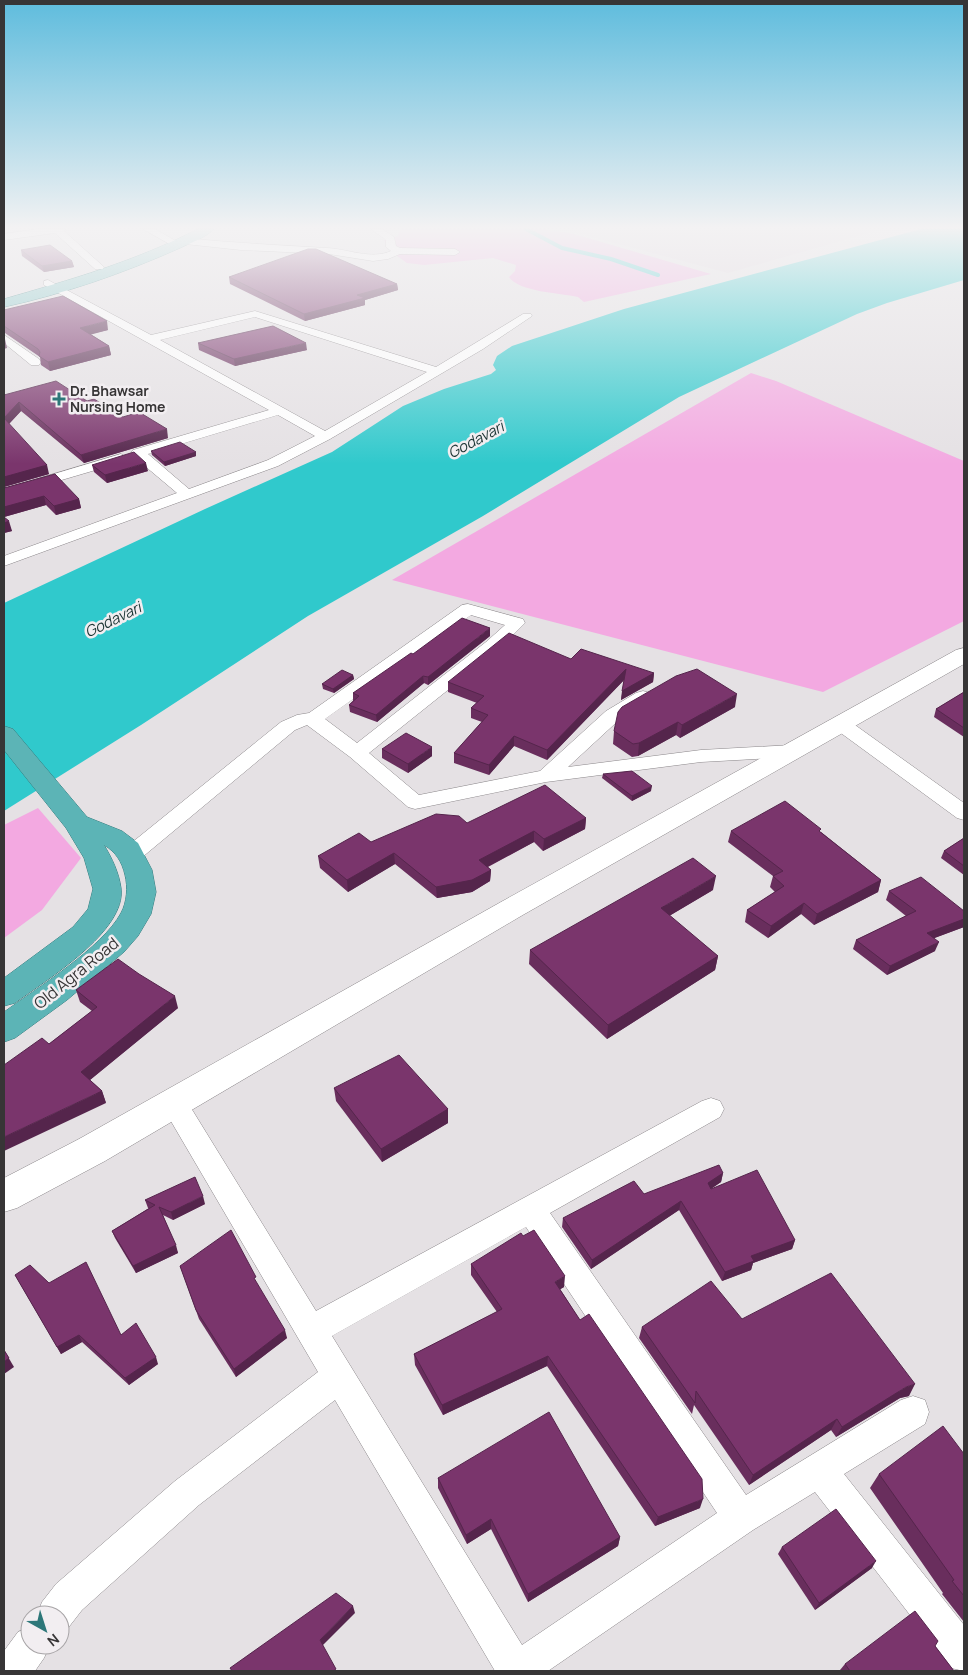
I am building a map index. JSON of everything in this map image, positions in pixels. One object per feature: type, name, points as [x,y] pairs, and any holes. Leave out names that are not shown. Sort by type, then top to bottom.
[{"type":"highway","name":"Old Agra Road","points":[[4,734],[77,823],[98,858],[107,889],[102,912],[84,935],[4,994]]},
{"type":"highway","name":"Old Agra Road","points":[[4,1029],[91,964],[120,938],[136,915],[141,896],[140,876],[132,854],[122,844],[77,823]]},
{"type":"main road","points":[[4,1196],[92,1150],[511,908],[964,655]]},
{"type":"street","points":[[91,307],[325,436]]},
{"type":"street","points":[[150,340],[255,314],[437,371]]},
{"type":"street","points":[[4,560],[273,463],[325,436],[480,347],[527,316]]},
{"type":"street","points":[[4,338],[35,362]]},
{"type":"street","points":[[4,493],[279,411]]},
{"type":"street","points":[[138,453],[186,494]]},
{"type":"street","points":[[132,854],[288,726],[304,719],[313,719],[468,609],[517,623],[492,646],[357,752]]},
{"type":"street","points":[[546,776],[613,715],[662,687]]},
{"type":"street","points":[[313,719],[357,752],[414,802],[546,776],[701,756],[792,751]]},
{"type":"street","points":[[841,724],[964,813]]},
{"type":"street","points":[[174,1103],[516,1671],[741,1518],[913,1412]]},
{"type":"street","points":[[311,1331],[711,1109]]},
{"type":"street","points":[[530,1209],[741,1518]]},
{"type":"street","points":[[63,1605],[69,1597],[187,1492],[338,1378]]},
{"type":"street","points":[[819,1470],[964,1656]]},
{"type":"street","points":[[12,1671],[24,1655]]},
{"type":"shaded area","points":[[751,373],[776,381],[964,461],[964,621],[823,692],[392,580]]},
{"type":"shaded area","points":[[38,808],[81,858],[42,910],[4,938],[4,825]]},
{"type":"water","name":"Godavari","points":[[631,307],[876,307],[857,314],[679,397],[483,516],[308,616],[141,725],[4,811],[4,603],[332,452],[403,406],[444,389],[491,374],[496,370],[493,365],[497,356],[512,346]]},
{"type":"building","points":[[16,307],[83,307],[107,321],[80,328],[109,346],[48,362],[39,356],[40,352],[38,349],[4,326],[4,310]]},
{"type":"building","points":[[290,307],[330,307],[304,314]]},
{"type":"building","points":[[273,326],[306,343],[234,359],[198,343]]},
{"type":"building","points":[[56,381],[87,401],[94,399],[123,417],[139,412],[167,429],[81,455],[19,402],[4,418],[4,395]]},
{"type":"building","points":[[4,418],[47,465],[4,477]]},
{"type":"building","points":[[180,442],[196,452],[164,462],[151,451]]},
{"type":"building","points":[[134,452],[146,463],[105,475],[92,465]]},
{"type":"building","points":[[55,474],[79,499],[54,506],[44,496],[4,507],[4,488]]},
{"type":"building","points":[[462,618],[490,628],[428,677],[423,676],[376,715],[349,705],[359,696],[353,693],[411,653],[413,654]]},
{"type":"building","points":[[509,633],[571,659],[581,649],[654,673],[622,691],[626,669],[547,750],[514,736],[489,765],[454,753],[488,715],[471,708],[484,696],[448,682]]},
{"type":"building","points":[[697,669],[737,694],[682,725],[678,722],[639,743],[633,744],[614,731],[618,712],[622,707],[676,676]]},
{"type":"building","points":[[342,670],[353,675],[333,689],[322,684]]},
{"type":"building","points":[[964,692],[964,728],[936,709]]},
{"type":"building","points":[[406,733],[432,747],[408,764],[382,749]]},
{"type":"building","points":[[632,771],[652,786],[632,796],[603,774]]},
{"type":"building","points":[[545,785],[586,818],[544,839],[534,831],[479,860],[491,870],[472,880],[436,887],[394,853],[347,880],[318,856],[359,833],[371,842],[436,814],[459,816],[467,823]]},
{"type":"building","points":[[785,801],[821,829],[819,831],[881,880],[817,914],[804,903],[771,926],[747,910],[784,886],[773,876],[783,871],[731,831]]},
{"type":"building","points":[[964,838],[964,866],[944,851]]},
{"type":"building","points":[[693,858],[716,876],[661,908],[718,956],[608,1025],[530,950]]},
{"type":"building","points":[[921,877],[964,911],[964,919],[927,933],[939,942],[890,966],[856,940],[916,911],[889,891]]},
{"type":"building","points":[[118,959],[175,996],[81,1072],[102,1091],[4,1137],[4,1065],[42,1038],[49,1044],[97,1007],[76,990]]},
{"type":"building","points":[[399,1055],[448,1109],[381,1149],[334,1088]]},
{"type":"building","points":[[719,1165],[723,1173],[708,1183],[711,1189],[757,1170],[795,1240],[751,1256],[754,1261],[725,1272],[681,1201],[592,1260],[563,1218],[634,1181],[644,1194]]},
{"type":"building","points":[[195,1177],[203,1196],[171,1212],[159,1207],[176,1245],[133,1266],[112,1231],[155,1205],[145,1200]]},
{"type":"building","points":[[231,1230],[256,1277],[254,1278],[285,1330],[234,1369],[196,1310],[180,1266]]},
{"type":"building","points":[[534,1230],[565,1276],[555,1282],[580,1320],[589,1314],[702,1479],[703,1499],[658,1517],[548,1356],[442,1405],[414,1354],[502,1309],[471,1264],[521,1233],[523,1236]]},
{"type":"building","points":[[86,1262],[121,1335],[136,1323],[156,1357],[125,1378],[79,1335],[57,1347],[15,1275],[30,1265],[49,1283]]},
{"type":"building","points":[[831,1273],[915,1384],[906,1387],[842,1427],[837,1419],[753,1475],[696,1391],[695,1403],[642,1327],[711,1281],[742,1319]]},
{"type":"building","points":[[4,1350],[9,1358],[4,1362]]},
{"type":"building","points":[[549,1412],[620,1537],[528,1594],[491,1519],[466,1535],[438,1478]]},
{"type":"building","points":[[943,1426],[964,1454],[964,1596],[879,1474]]},
{"type":"building","points":[[836,1509],[876,1561],[819,1603],[782,1547]]},
{"type":"building","points":[[336,1593],[353,1606],[320,1640],[336,1669],[333,1671],[232,1671],[230,1668]]},
{"type":"building","points":[[915,1611],[938,1641],[935,1646],[954,1671],[850,1671],[845,1664]]},
{"type":"place","name":"Dr. Bhawsar Nursing Home","points":[[59,399]]}]
